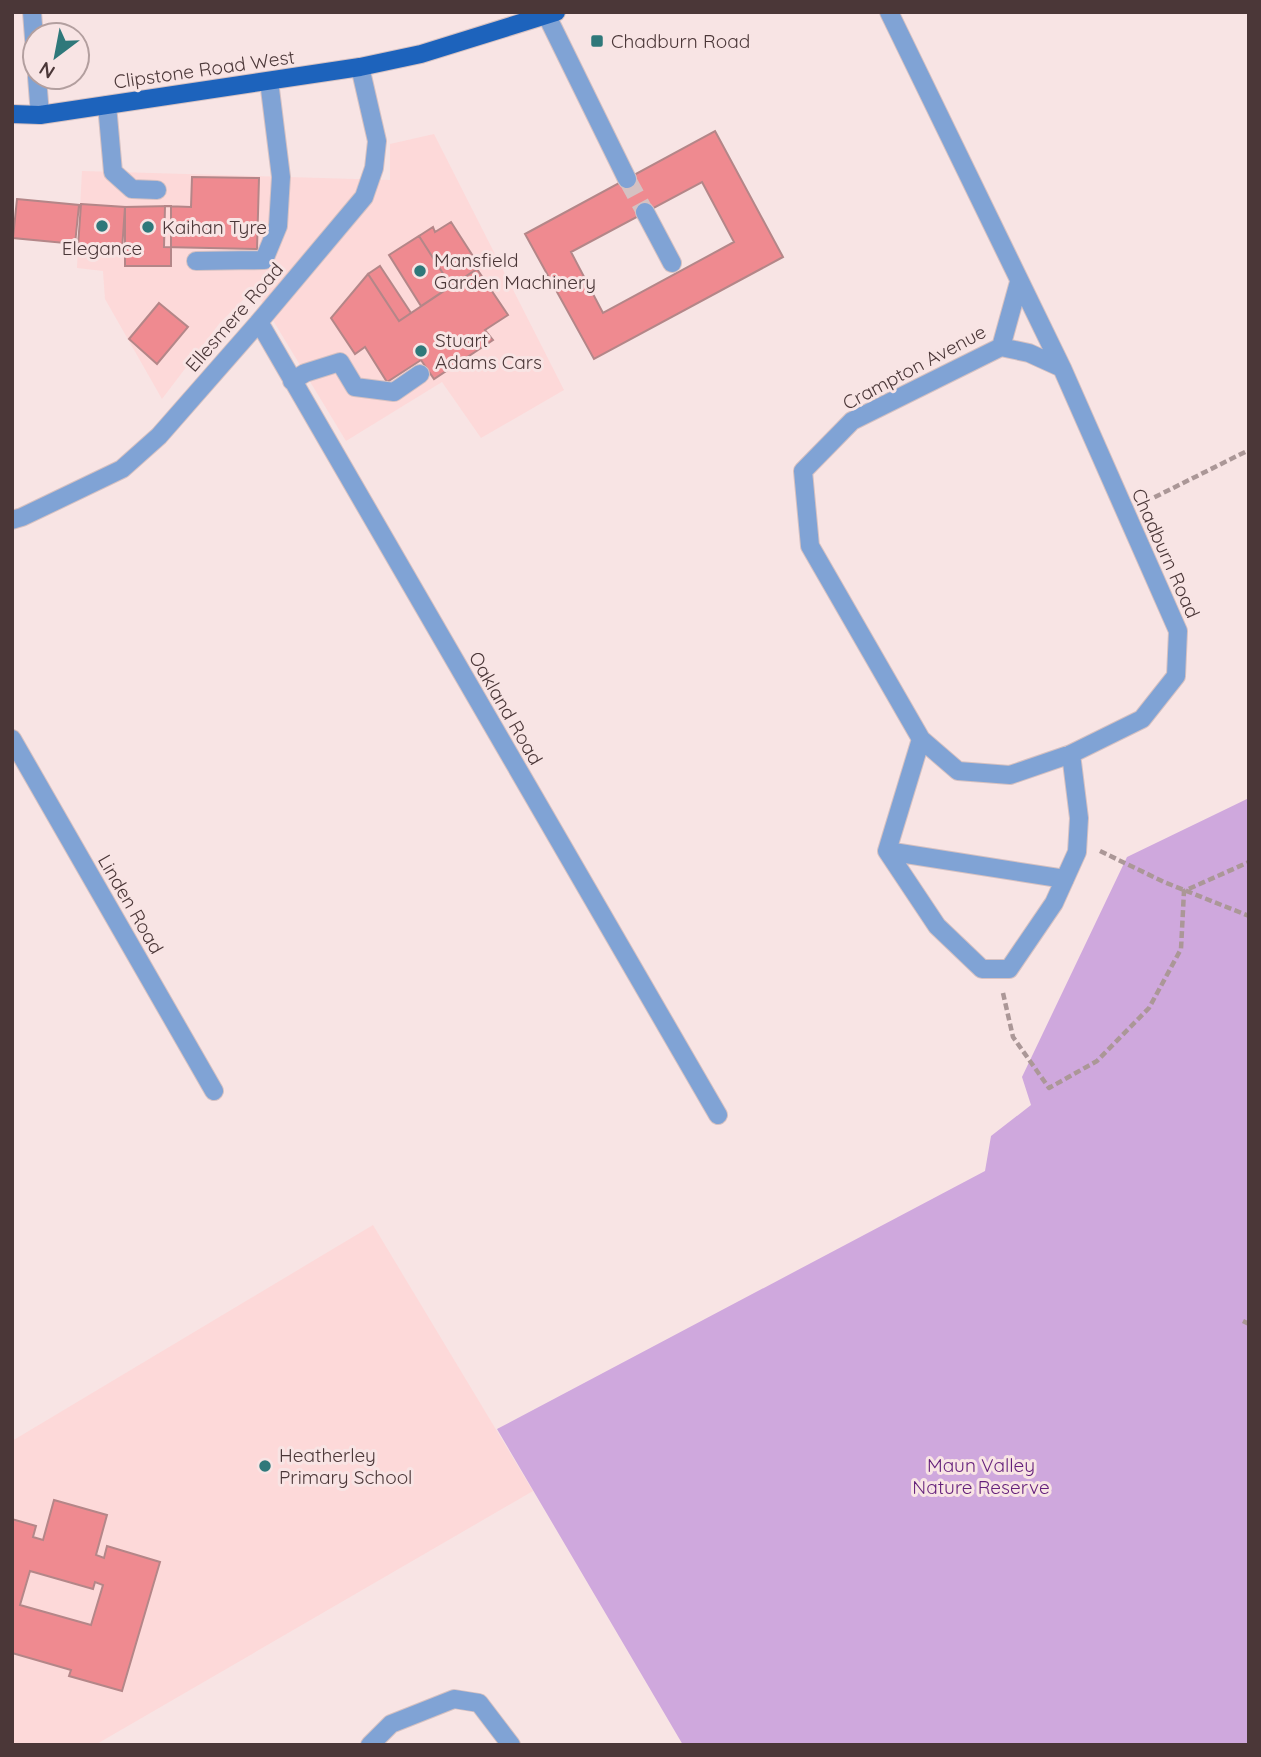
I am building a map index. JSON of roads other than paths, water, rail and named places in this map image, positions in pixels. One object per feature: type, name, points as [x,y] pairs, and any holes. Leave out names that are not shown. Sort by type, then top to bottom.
[{"type":"main road","name":"Clipstone Road West","points":[[12,114],[40,115],[360,67],[421,54],[551,14]]},
{"type":"street","name":"Chadburn Road","points":[[889,12],[1062,368],[1178,631],[1176,676],[1142,719],[1071,754],[1010,775],[958,771],[921,739]]},
{"type":"street","points":[[551,14],[627,179]]},
{"type":"street","name":"Ellesmere Road","points":[[12,520],[122,469],[159,436],[364,197],[374,168],[377,141],[360,67]]},
{"type":"street","points":[[195,261],[264,260],[278,226],[281,177],[269,80]]},
{"type":"street","points":[[38,91],[40,115]]},
{"type":"street","points":[[107,105],[113,172],[132,189],[157,190]]},
{"type":"street","points":[[645,212],[672,263]]},
{"type":"street","name":"Crampton Avenue","points":[[921,739],[810,546],[803,471],[852,421],[1002,347],[1019,282]]},
{"type":"street","name":"Oakland Road","points":[[258,322],[718,1115]]},
{"type":"street","points":[[1002,347],[1029,353],[1062,368]]},
{"type":"street","points":[[292,381],[305,373],[340,362],[355,387],[394,392],[420,374]]},
{"type":"street","name":"Linden Road","points":[[12,739],[214,1091]]},
{"type":"street","points":[[887,851],[921,739]]},
{"type":"street","points":[[887,851],[937,926],[982,969],[1009,969],[1054,903],[1077,852],[1079,818],[1071,754]]},
{"type":"street","points":[[887,851],[1065,879]]},
{"type":"street","points":[[370,1745],[391,1724],[454,1699],[479,1703],[512,1745]]},
{"type":"tunnel","points":[[627,179],[645,212]]},
{"type":"place","name":"Chadburn Road","points":[[597,41]]},
{"type":"place","name":"Elegance","points":[[102,226]]},
{"type":"place","name":"Kaihan Tyre","points":[[148,227]]},
{"type":"place","name":"Mansfield Garden Machinery","points":[[420,271]]},
{"type":"place","name":"Stuart Adams Cars","points":[[421,351]]},
{"type":"place","name":"Heatherley Primary School","points":[[265,1466]]},
{"type":"park label","name":"Maun Valley Nature Reserve","points":[[981,1476]]}]
